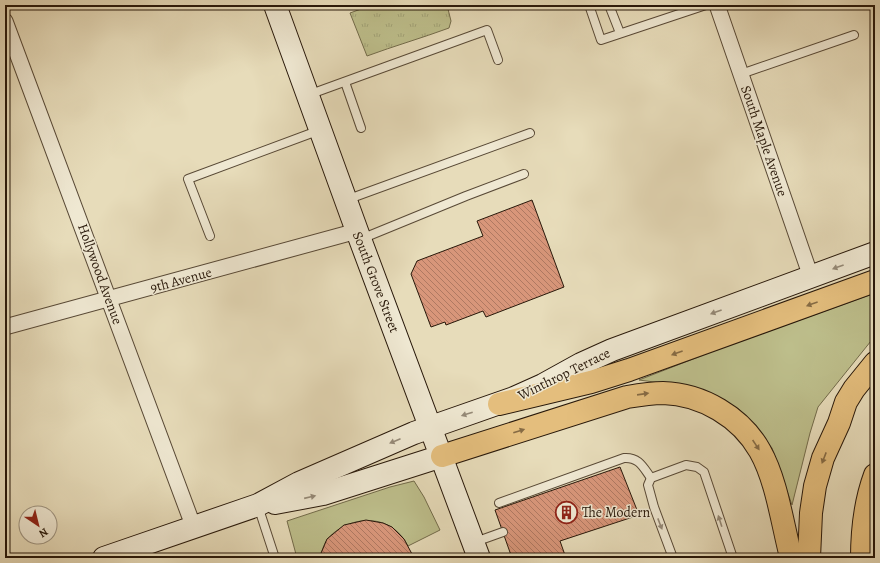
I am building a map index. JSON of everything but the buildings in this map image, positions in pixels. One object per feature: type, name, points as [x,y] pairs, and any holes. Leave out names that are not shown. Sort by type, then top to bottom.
[{"type":"highway","points":[[499,404],[591,382],[622,372],[875,281]]},
{"type":"highway","points":[[809,558],[811,513],[815,486],[823,458],[839,423],[846,402],[854,389],[875,363]]},
{"type":"highway","points":[[839,423],[855,412],[875,384]]},
{"type":"highway","points":[[442,456],[627,397],[652,393],[665,393],[688,397],[709,404],[729,417],[747,433],[760,451],[772,482],[792,558]]},
{"type":"highway","points":[[862,558],[864,519],[875,475]]},
{"type":"highway","points":[[864,519],[875,499]]},
{"type":"main road","name":"South Grove Street","points":[[275,5],[359,236],[477,550]]},
{"type":"main road","name":"Winthrop Terrace","points":[[104,558],[258,505],[316,475],[431,426],[499,404],[529,392],[581,364],[612,350],[875,253]]},
{"type":"main road","name":"Winthrop Terrace","points":[[258,505],[284,502],[323,494],[442,456]]},
{"type":"street","name":"South Maple Avenue","points":[[717,5],[811,277]]},
{"type":"street","name":"Hollywood Avenue","points":[[5,21],[194,528]]},
{"type":"street","name":"9th Avenue","points":[[5,328],[109,299],[359,236]]},
{"type":"lane","points":[[589,5],[601,40],[706,5]]},
{"type":"lane","points":[[609,5],[620,33]]},
{"type":"lane","points":[[308,95],[487,30],[498,60]]},
{"type":"lane","points":[[741,74],[854,35]]},
{"type":"lane","points":[[345,82],[361,128]]},
{"type":"lane","points":[[210,236],[188,179],[320,130]]},
{"type":"lane","points":[[346,200],[530,133]]},
{"type":"lane","points":[[359,236],[524,174]]},
{"type":"lane","points":[[499,503],[624,458],[632,457],[637,460],[651,478]]},
{"type":"lane","points":[[674,558],[654,507],[648,485],[651,478],[686,465],[697,467],[704,472],[733,558]]},
{"type":"lane","points":[[258,505],[274,558]]},
{"type":"lane","points":[[477,550],[503,532]]},
{"type":"green space","points":[[372,5],[447,5],[451,21],[449,28],[367,56],[350,13]]},
{"type":"green space","points":[[875,293],[875,336],[818,407],[792,505],[772,448],[739,409],[692,387],[639,380],[711,352]]},
{"type":"green space","points":[[414,481],[424,497],[440,530],[408,546],[401,535],[392,527],[371,521],[359,521],[348,524],[337,530],[328,538],[319,558],[297,558],[287,521],[390,487]]},
{"type":"place","name":"The Modern","points":[[567,512]]}]
